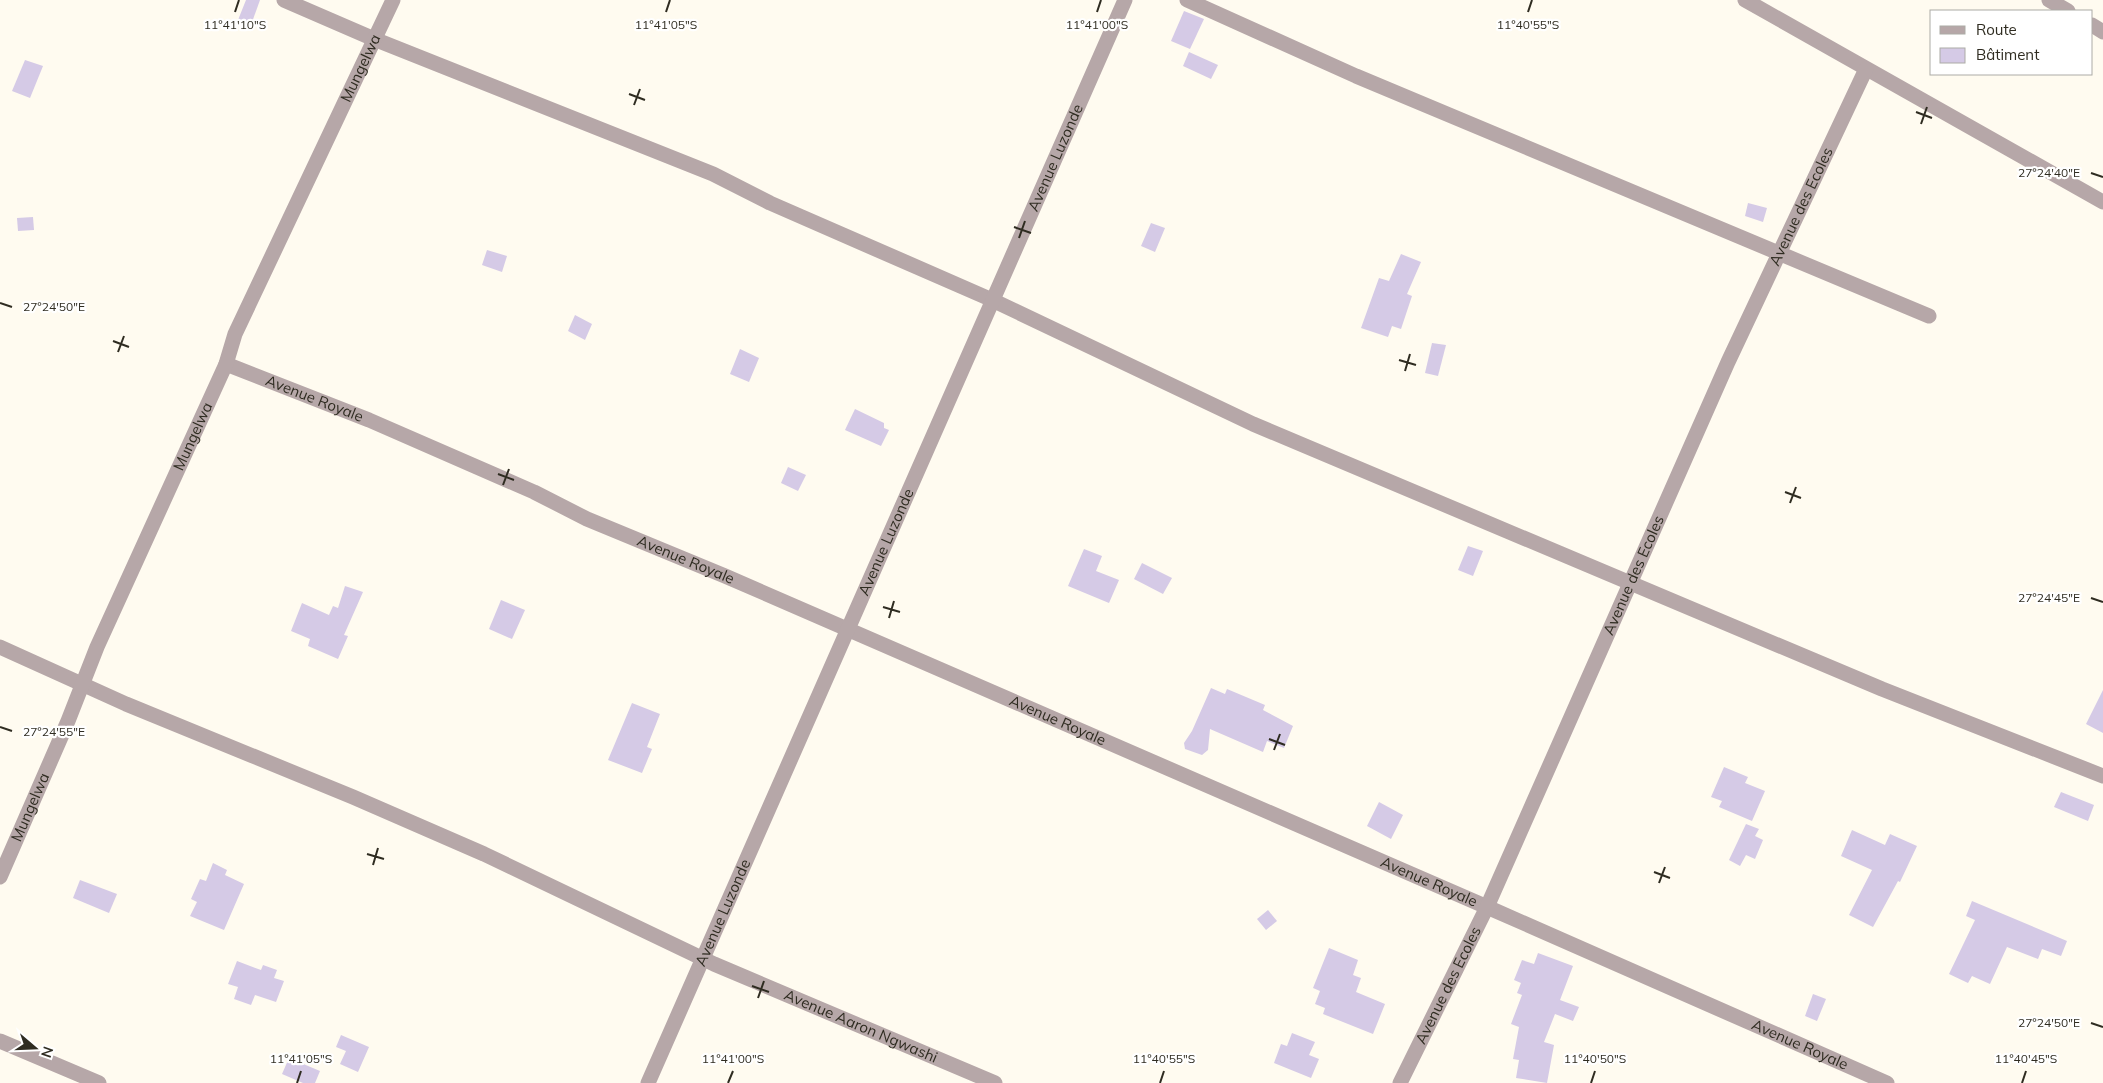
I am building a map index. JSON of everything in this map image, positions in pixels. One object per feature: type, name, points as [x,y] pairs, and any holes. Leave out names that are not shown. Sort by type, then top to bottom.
[{"type":"street","points":[[284,0],[374,39],[713,174],[819,225],[992,300],[1253,424],[1882,689],[2103,776]]},
{"type":"street","name":"Mungelwa","points":[[0,877],[116,604],[226,364],[236,334],[393,0]]},
{"type":"street","name":"Avenue Luzonde","points":[[648,1083],[1125,0]]},
{"type":"street","points":[[1187,0],[1356,76],[1929,316]]},
{"type":"street","points":[[1745,0],[2103,202]]},
{"type":"street","points":[[2049,0],[2066,10]]},
{"type":"street","name":"Avenue des Ecoles","points":[[1400,1083],[1487,907],[1728,362],[1866,69]]},
{"type":"street","name":"Avenue Royale","points":[[226,364],[370,420],[534,492],[587,519],[1487,907],[1887,1083]]},
{"type":"street","name":"Avenue Aaron Ngwashi","points":[[0,647],[82,685],[353,797],[484,854],[703,958],[995,1083]]},
{"type":"street","points":[[0,1041],[99,1083]]},
{"type":"building","points":[[246,0],[260,0],[251,25],[238,20]]},
{"type":"building","points":[[1184,11],[1204,19],[1190,49],[1171,41]]},
{"type":"building","points":[[1189,52],[1218,65],[1211,79],[1183,66]]},
{"type":"building","points":[[25,60],[43,66],[30,98],[12,91]]},
{"type":"building","points":[[1748,203],[1767,208],[1763,222],[1745,216]]},
{"type":"building","points":[[33,217],[34,230],[18,231],[17,218]]},
{"type":"building","points":[[1151,223],[1165,228],[1155,252],[1141,246]]},
{"type":"building","points":[[487,250],[507,256],[502,272],[482,265]]},
{"type":"building","points":[[1401,254],[1421,262],[1407,294],[1412,296],[1401,329],[1392,326],[1388,337],[1361,328],[1379,278],[1389,281]]},
{"type":"building","points":[[575,315],[592,324],[585,340],[568,331]]},
{"type":"building","points":[[1432,343],[1446,345],[1438,376],[1425,373]]},
{"type":"building","points":[[740,349],[759,358],[749,382],[730,374]]},
{"type":"building","points":[[855,409],[884,423],[884,428],[889,430],[881,446],[845,430]]},
{"type":"building","points":[[788,467],[806,475],[798,491],[781,483]]},
{"type":"building","points":[[1468,546],[1483,551],[1473,576],[1458,570]]},
{"type":"building","points":[[1084,549],[1102,556],[1096,571],[1119,580],[1109,603],[1068,586]]},
{"type":"building","points":[[1142,563],[1172,578],[1163,594],[1134,579]]},
{"type":"building","points":[[345,586],[363,592],[344,635],[348,636],[338,659],[308,646],[310,639],[291,631],[302,603],[329,615],[333,606],[338,608]]},
{"type":"building","points":[[501,600],[525,610],[512,639],[489,629]]},
{"type":"building","points":[[1211,688],[1225,694],[1227,689],[1265,705],[1263,710],[1293,726],[1284,748],[1267,741],[1263,752],[1210,729],[1208,750],[1202,755],[1185,749],[1184,743],[1192,731]]},
{"type":"building","points":[[2103,690],[2103,733],[2086,724]]},
{"type":"building","points":[[632,703],[660,714],[647,747],[652,749],[642,773],[608,760]]},
{"type":"building","points":[[1724,767],[1748,777],[1745,783],[1765,791],[1752,821],[1719,807],[1722,801],[1711,797]]},
{"type":"building","points":[[2061,792],[2094,805],[2088,821],[2054,807]]},
{"type":"building","points":[[1379,802],[1403,815],[1391,839],[1367,826]]},
{"type":"building","points":[[1746,824],[1759,829],[1755,836],[1763,840],[1755,859],[1746,855],[1740,866],[1729,860]]},
{"type":"building","points":[[1852,830],[1885,845],[1890,834],[1917,846],[1900,882],[1898,881],[1873,927],[1849,915],[1872,870],[1841,856]]},
{"type":"building","points":[[213,863],[227,870],[225,875],[244,884],[224,930],[190,916],[197,902],[191,899],[200,879],[206,881]]},
{"type":"building","points":[[80,880],[117,894],[109,913],[73,898]]},
{"type":"building","points":[[1972,901],[2067,941],[2061,956],[2042,949],[2038,959],[2007,947],[1990,984],[1972,976],[1968,983],[1949,974],[1975,920],[1966,916]]},
{"type":"building","points":[[1268,910],[1277,921],[1266,930],[1257,919]]},
{"type":"building","points":[[1329,948],[1358,960],[1353,975],[1361,978],[1356,992],[1385,1004],[1373,1034],[1323,1014],[1325,1008],[1315,1004],[1320,991],[1313,988]]},
{"type":"building","points":[[1538,953],[1573,966],[1560,1000],[1579,1007],[1573,1021],[1555,1014],[1544,1042],[1554,1045],[1547,1083],[1516,1078],[1519,1060],[1513,1059],[1519,1027],[1511,1024],[1522,995],[1517,993],[1521,983],[1514,980],[1522,960],[1534,964]]},
{"type":"building","points":[[237,961],[261,970],[263,965],[277,970],[274,978],[284,981],[276,1002],[255,995],[251,1005],[234,999],[238,987],[228,984]]},
{"type":"building","points":[[1813,994],[1826,999],[1817,1021],[1805,1016]]},
{"type":"building","points":[[1292,1033],[1315,1042],[1309,1055],[1319,1059],[1311,1078],[1274,1063],[1281,1044],[1287,1046]]},
{"type":"building","points":[[341,1035],[369,1047],[358,1072],[340,1064],[346,1051],[336,1047]]},
{"type":"building","points":[[289,1058],[320,1071],[315,1083],[303,1083],[282,1074]]}]
